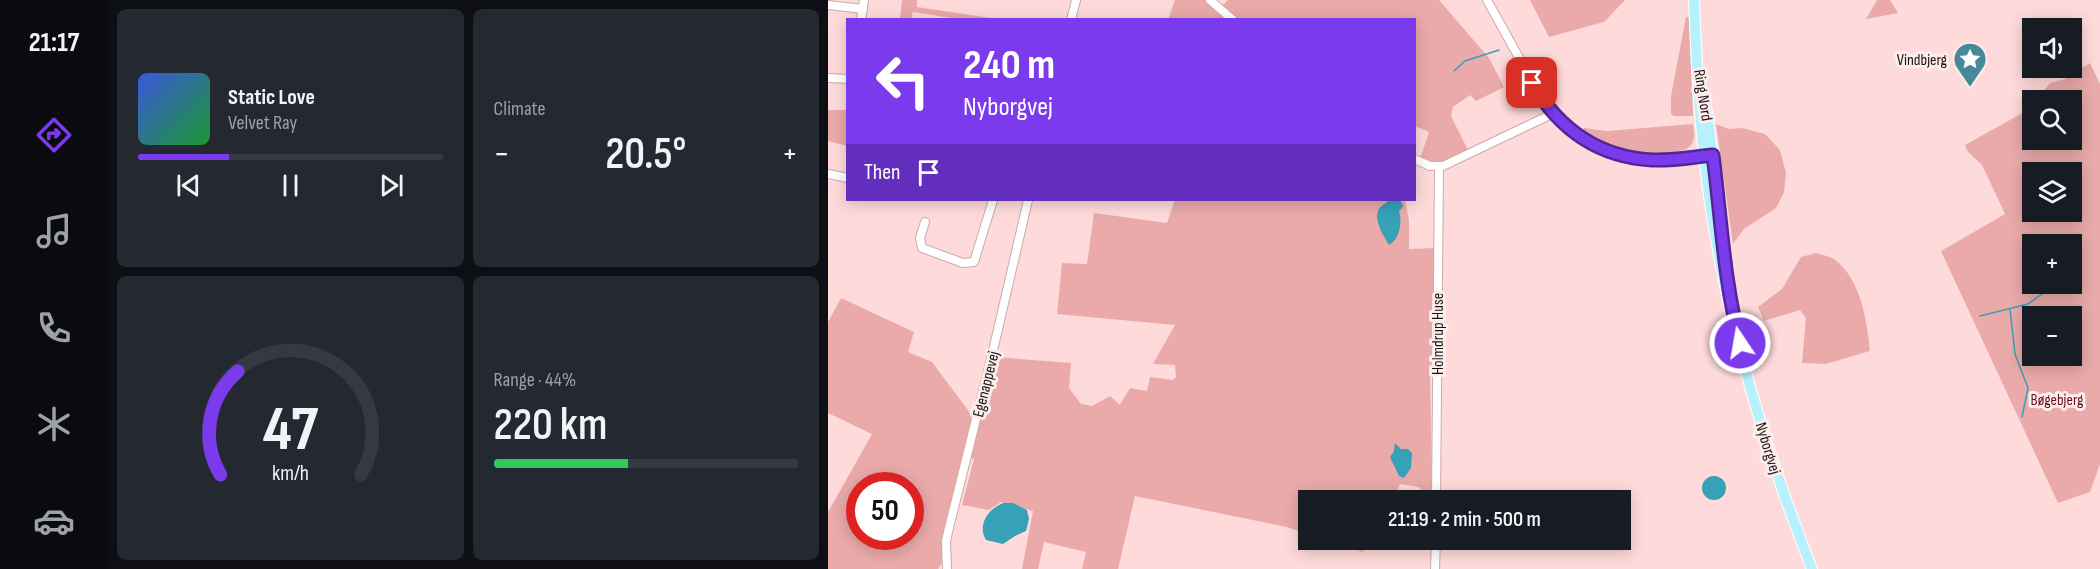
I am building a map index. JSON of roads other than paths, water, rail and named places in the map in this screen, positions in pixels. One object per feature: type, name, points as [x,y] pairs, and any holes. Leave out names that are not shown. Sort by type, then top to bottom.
[{"type":"main road","name":"Ring Nord","points":[[1695,0],[1695,34],[1708,155]]},
{"type":"main road","name":"Nyborgvej","points":[[1708,155],[1735,324],[1768,447],[1812,569]]},
{"type":"street","points":[[1071,18],[1075,0]]},
{"type":"street","points":[[1210,0],[1231,18]]},
{"type":"street","points":[[1487,0],[1532,83],[1552,114],[1577,135],[1591,144],[1622,156],[1654,160],[1708,155]]},
{"type":"street","points":[[828,5],[864,4]]},
{"type":"street","points":[[828,78],[846,79]]},
{"type":"street","points":[[1416,160],[1439,167],[1552,114]]},
{"type":"street","name":"Holmdrup Huse","points":[[1436,490],[1439,167]]},
{"type":"street","points":[[828,174],[846,178]]},
{"type":"street","points":[[925,222],[920,238],[922,248],[963,263],[974,262],[993,201]]},
{"type":"street","name":"Egenappevej","points":[[947,569],[946,540],[1028,201]]},
{"type":"street","points":[[1436,550],[1436,569]]},
{"type":"water","points":[[1388,201],[1400,201],[1403,206],[1399,212],[1401,221],[1398,235],[1389,245],[1377,220],[1380,207]]},
{"type":"water","points":[[1395,443],[1401,449],[1408,449],[1412,453],[1411,468],[1404,478],[1399,476],[1390,457]]},
{"type":"water","points":[[1714,476],[1719,477],[1725,483],[1725,493],[1719,499],[1714,500],[1709,499],[1703,493],[1702,488],[1703,483],[1709,477]]},
{"type":"water","points":[[1003,503],[1013,503],[1027,510],[1029,519],[1026,531],[1003,544],[986,540],[983,523],[993,509]]},
{"type":"waterway","points":[[1454,71],[1465,61],[1499,50]]},
{"type":"waterway","points":[[1980,316],[2028,304],[2042,294]]},
{"type":"waterway","points":[[2010,309],[2015,354],[2028,388],[2022,417]]},
{"type":"place","name":"Vindbjerg","points":[[1970,88]]},
{"type":"park label","name":"Bøgebjerg","points":[[2057,399]]}]
